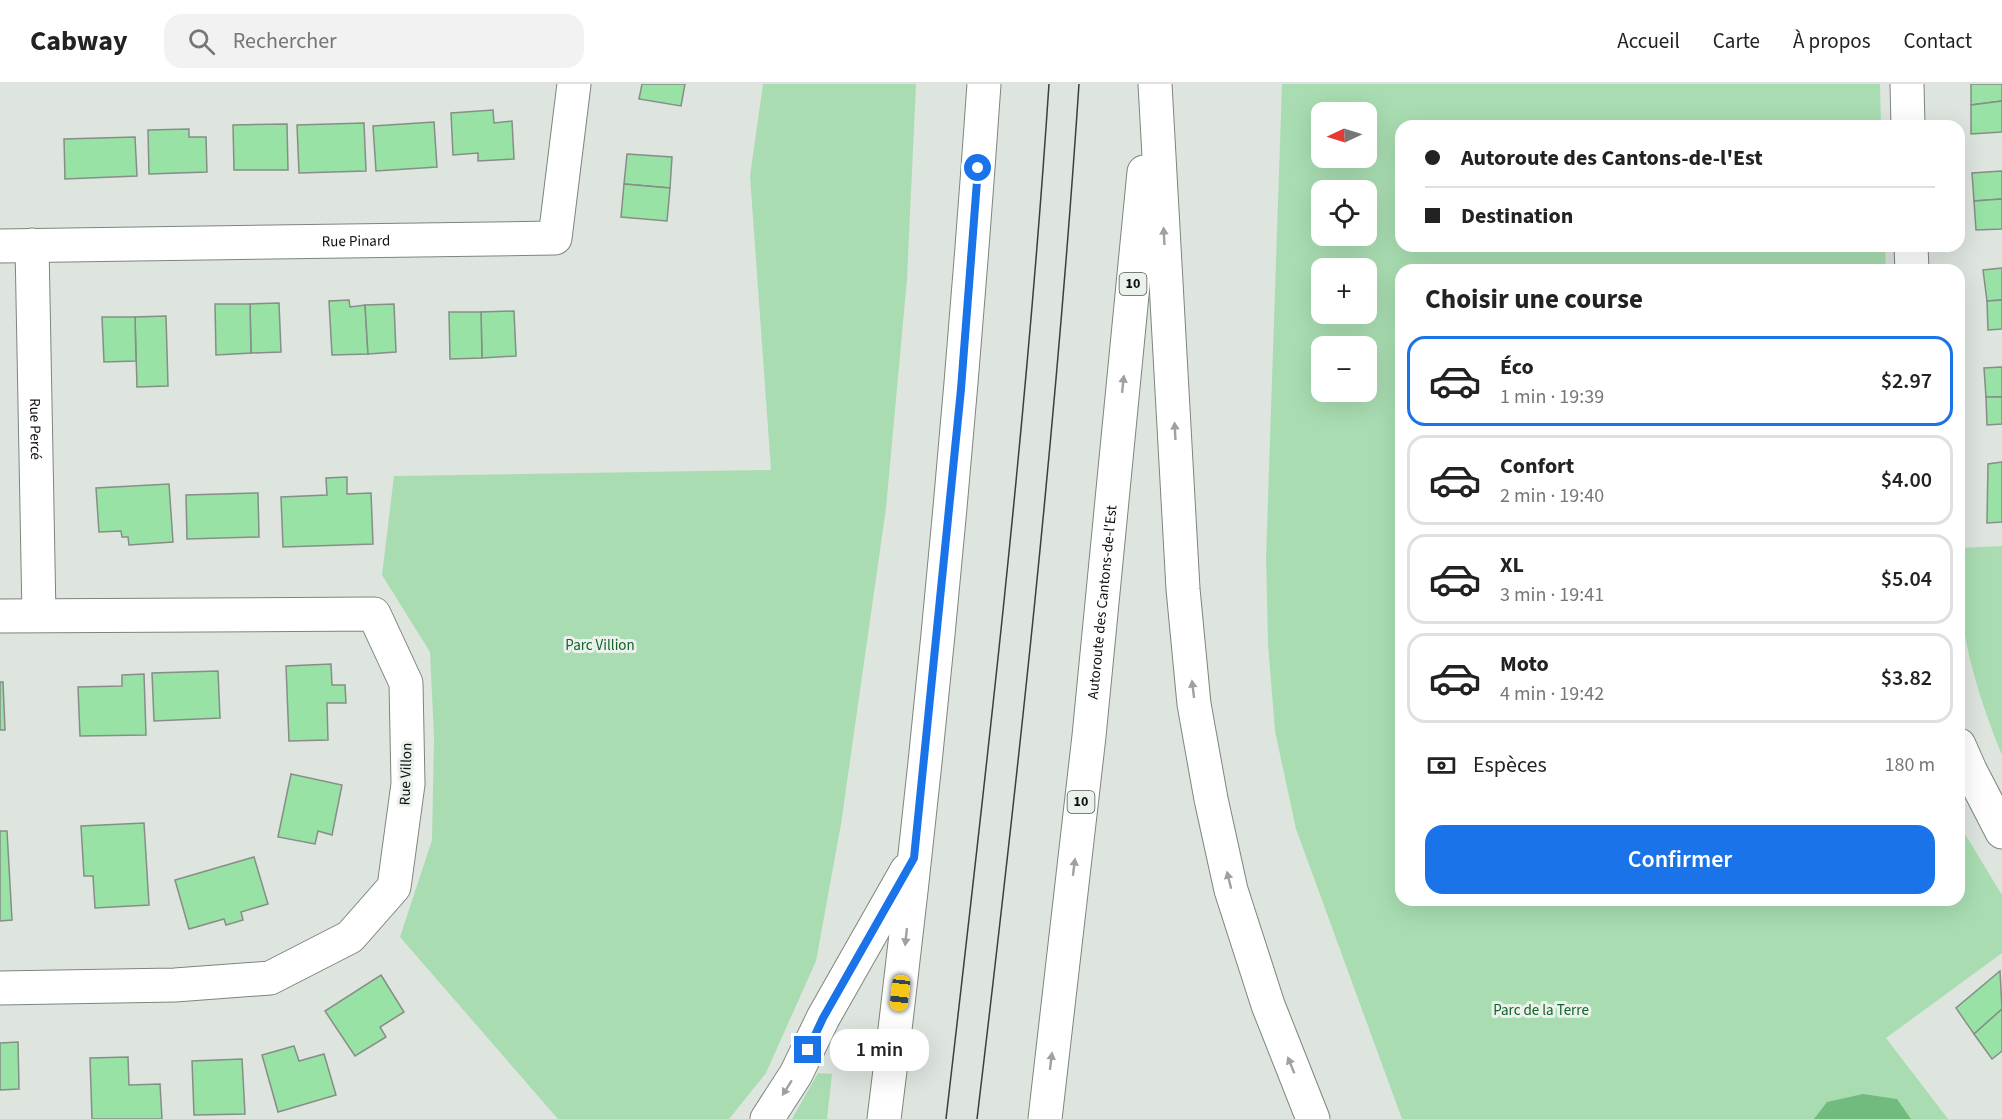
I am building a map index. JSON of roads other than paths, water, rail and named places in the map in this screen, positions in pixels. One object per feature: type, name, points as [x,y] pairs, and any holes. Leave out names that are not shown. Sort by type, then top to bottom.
[{"type":"main road","name":"Rue Pinard","points":[[16,245],[555,238],[574,84]]},
{"type":"main road","points":[[885,1119],[914,858],[962,378],[984,84]]},
{"type":"main road","points":[[1154,84],[1183,589],[1194,704],[1213,811],[1231,890],[1272,1015],[1313,1119]]},
{"type":"main road","name":"Autoroute des Cantons-de-l'Est","points":[[1045,1119],[1090,725],[1154,84]]},
{"type":"main road","points":[[1906,84],[1908,120]]},
{"type":"main road","name":"Rue Percé","points":[[16,245],[39,615]]},
{"type":"main road","name":"Rue Villon","points":[[0,616],[374,614],[406,683],[408,784],[394,887],[350,937],[270,978],[175,985],[0,988]]},
{"type":"main road","points":[[1965,759],[2002,832]]},
{"type":"main road","points":[[766,1119],[796,1074],[823,1018],[914,858]]},
{"type":"tram line","points":[[946,1119],[1017,473],[1049,84]]},
{"type":"tram line","points":[[977,1119],[1035,602],[1070,214],[1079,84]]},
{"type":"park label","name":"Parc Villion","points":[[600,645]]},
{"type":"park label","name":"Parc de la Terre","points":[[1541,1010]]}]
